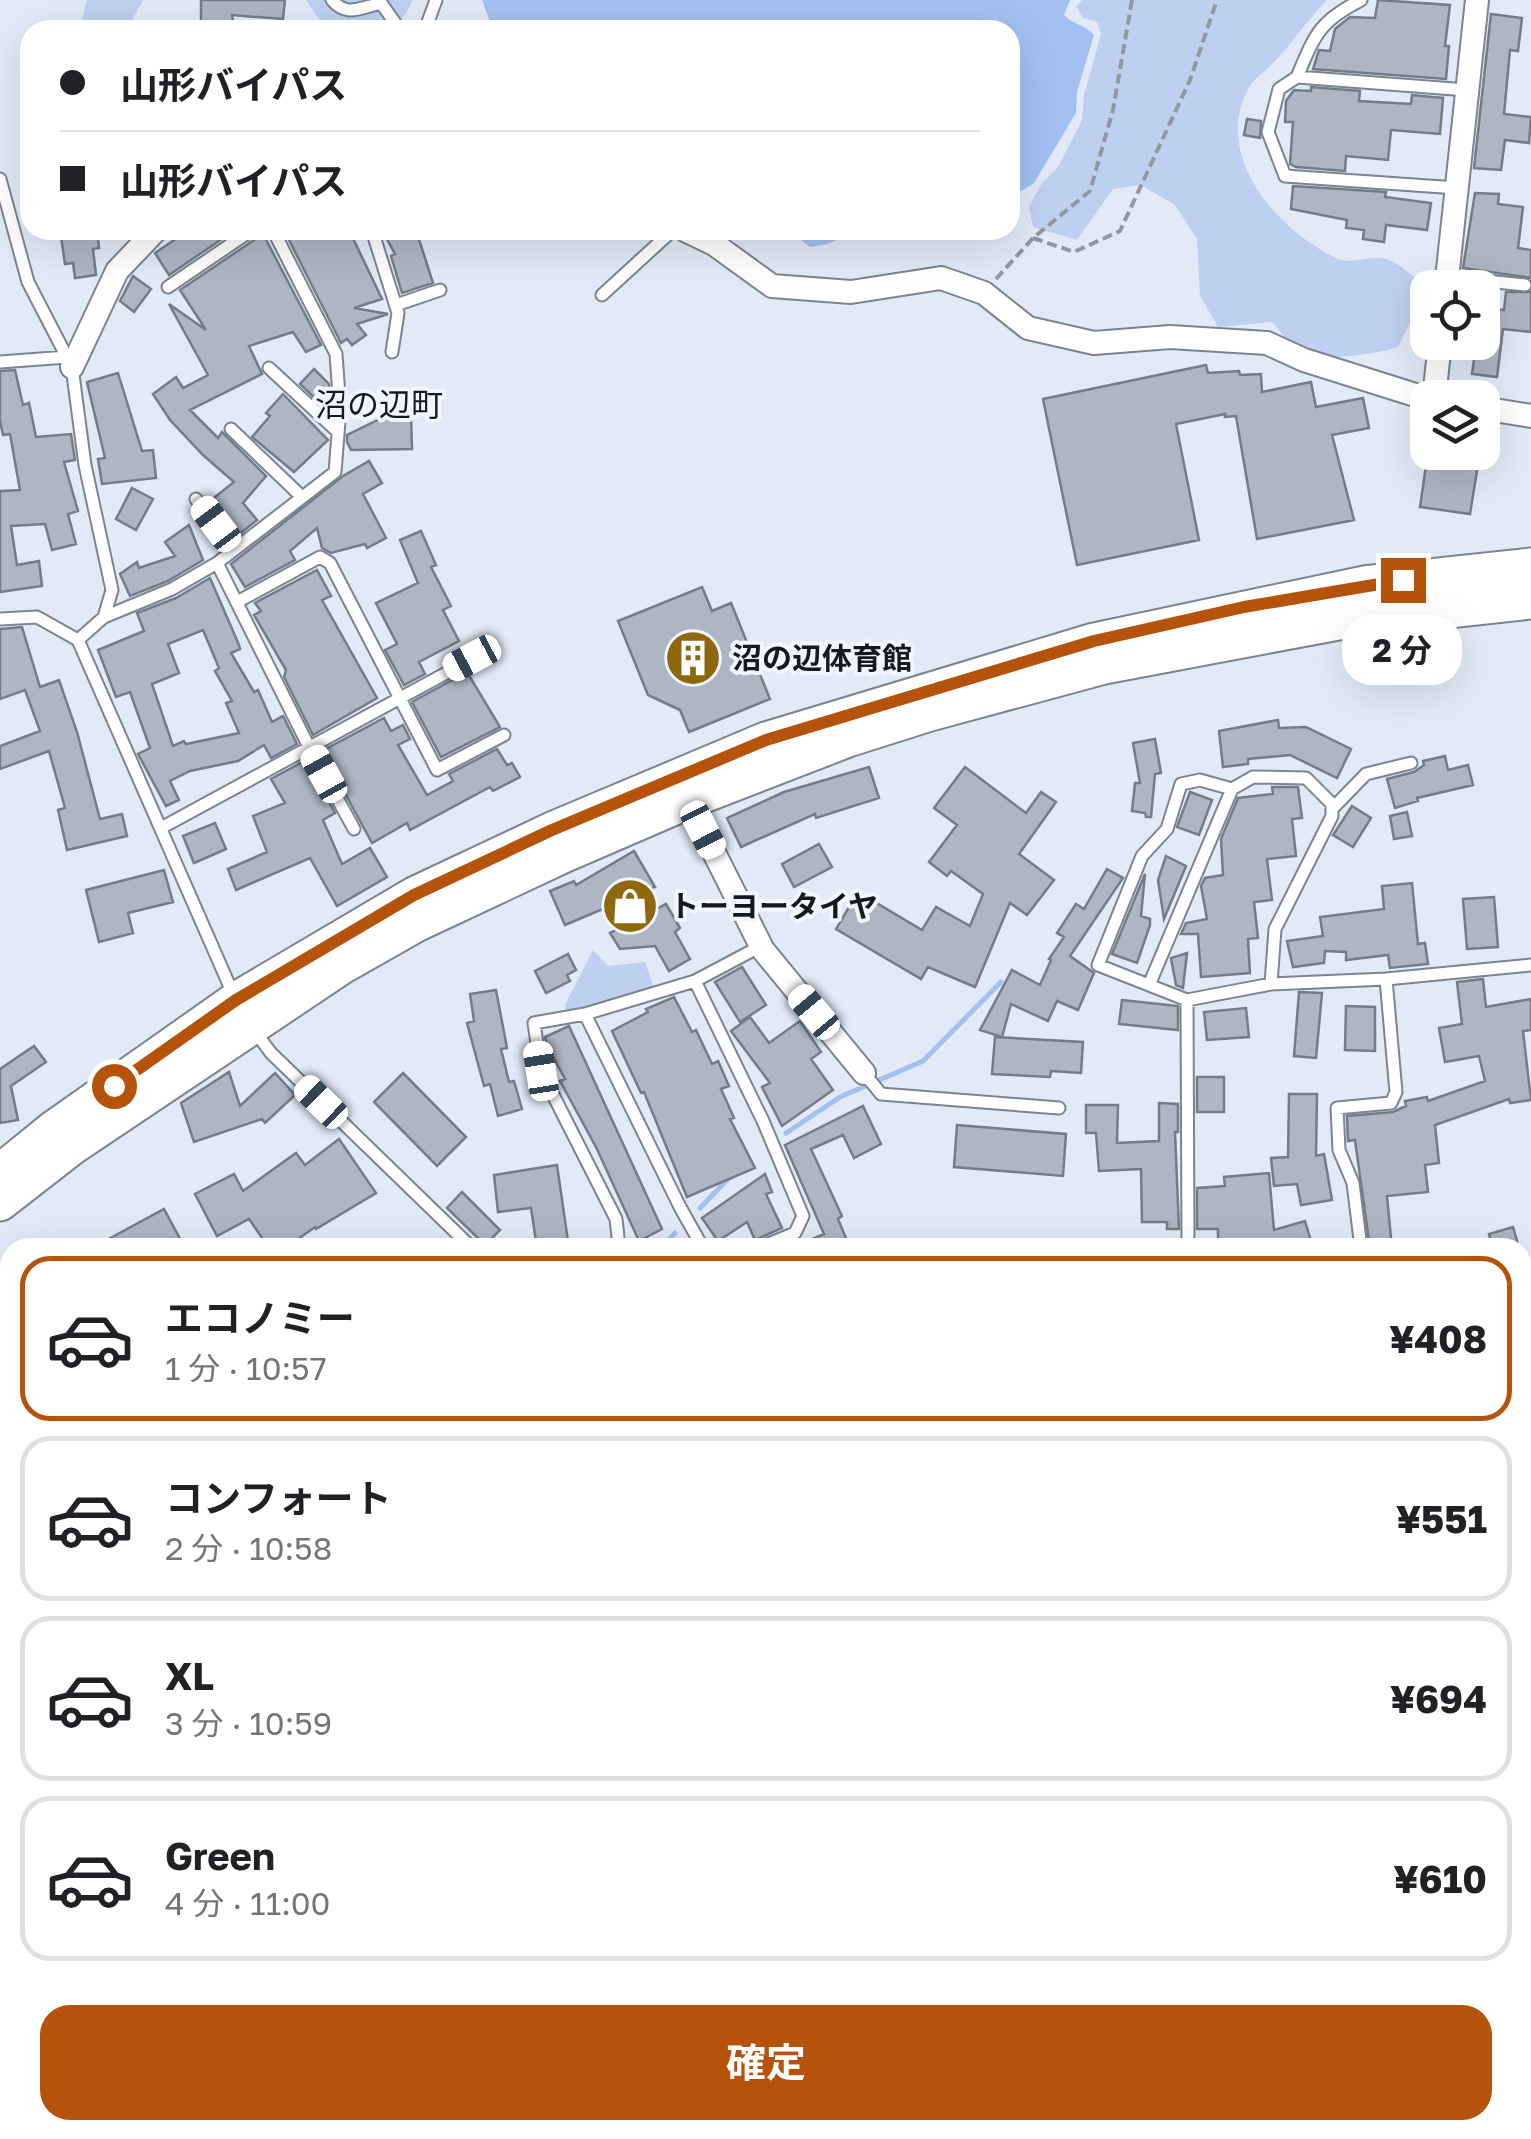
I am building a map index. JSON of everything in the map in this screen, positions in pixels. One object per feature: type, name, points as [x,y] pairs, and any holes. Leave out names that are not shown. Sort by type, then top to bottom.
[{"type":"highway","points":[[0,1203],[244,1014],[414,895],[552,830],[766,740],[1094,641],[1364,584],[1531,566]]},
{"type":"highway","points":[[0,1172],[53,1129],[244,1014],[416,924],[688,800],[897,723],[1104,666],[1338,622],[1531,601]]},
{"type":"street","points":[[1448,270],[1474,1]]},
{"type":"street","points":[[69,362],[118,271],[147,240]]},
{"type":"street","points":[[705,240],[772,286],[851,292],[942,278],[984,293],[1028,328],[1094,343],[1170,337],[1267,343],[1304,360],[1410,392]]},
{"type":"street","points":[[1500,411],[1531,416]]},
{"type":"street","points":[[688,800],[761,946],[864,1073]]},
{"type":"lane","points":[[332,0],[344,10],[354,11],[378,2]]},
{"type":"lane","points":[[1361,0],[1333,14],[1313,39],[1297,77],[1279,89],[1268,132],[1285,176],[1457,188]]},
{"type":"lane","points":[[1297,77],[1468,90]]},
{"type":"lane","points":[[0,180],[28,282],[69,362],[85,465],[112,590],[104,617]]},
{"type":"lane","points":[[168,287],[237,240]]},
{"type":"lane","points":[[78,640],[104,617],[172,589],[217,563],[334,472],[340,409],[336,354],[278,240]]},
{"type":"lane","points":[[375,240],[398,313],[392,352]]},
{"type":"lane","points":[[602,295],[663,240]]},
{"type":"lane","points":[[1500,284],[1525,285]]},
{"type":"lane","points":[[396,305],[440,290]]},
{"type":"lane","points":[[0,362],[69,362]]},
{"type":"lane","points":[[269,368],[338,432]]},
{"type":"lane","points":[[230,429],[302,497]]},
{"type":"lane","points":[[196,499],[235,549]]},
{"type":"lane","points":[[237,602],[320,558],[330,564],[437,770],[504,735]]},
{"type":"lane","points":[[217,563],[354,828]]},
{"type":"lane","points":[[0,619],[37,617],[78,640],[244,1014],[271,1053],[462,1238]]},
{"type":"lane","points":[[161,828],[472,658]]},
{"type":"lane","points":[[1332,809],[1366,774],[1411,763]]},
{"type":"lane","points":[[1148,985],[1232,789],[1253,777],[1306,778],[1332,804],[1332,816],[1275,928],[1271,984]]},
{"type":"lane","points":[[1232,789],[1200,780],[1181,784],[1167,830],[1142,856],[1098,965],[1187,1000],[1271,984],[1386,979],[1531,965]]},
{"type":"lane","points":[[618,1237],[616,1220],[541,1071],[534,1022],[586,1014],[696,981],[761,946]]},
{"type":"lane","points":[[1361,1238],[1353,1182],[1339,1150],[1337,1108],[1391,1103],[1396,1092],[1386,979]]},
{"type":"lane","points":[[696,981],[763,1120],[803,1216],[795,1233],[783,1238]]},
{"type":"lane","points":[[1187,1000],[1188,1238]]},
{"type":"lane","points":[[586,1014],[697,1238]]},
{"type":"lane","points":[[864,1073],[881,1094],[1060,1108]]},
{"type":"path","points":[[984,293],[1033,238],[1090,191],[1113,110],[1132,0]]},
{"type":"path","points":[[1033,238],[1074,252],[1120,230],[1190,80],[1216,0]]},
{"type":"shaded area","points":[[87,0],[143,0],[132,20],[82,20]]},
{"type":"shaded area","points":[[306,0],[413,0],[400,20],[319,20]]},
{"type":"shaded area","points":[[482,0],[1070,0],[1064,15],[1094,35],[1077,92],[1076,113],[1034,183],[1020,192],[1020,20],[489,20]]},
{"type":"shaded area","points":[[1082,0],[1327,0],[1250,86],[1240,112],[1238,138],[1256,187],[1292,229],[1336,258],[1383,258],[1410,274],[1410,323],[1398,347],[1330,357],[1294,347],[1272,322],[1218,327],[1200,296],[1197,239],[1175,205],[1141,185],[1113,189],[1077,240],[1033,227],[1029,207],[1042,183],[1058,167],[1082,120],[1084,95],[1101,34],[1097,22],[1083,18],[1076,6]]},
{"type":"shaded area","points":[[801,240],[837,240],[827,244],[810,247]]},
{"type":"shaded area","points":[[593,950],[608,966],[645,962],[656,994],[569,1016],[565,1005]]},
{"type":"building","points":[[201,0],[285,0],[283,19],[232,15],[233,20],[201,20]]},
{"type":"building","points":[[1378,0],[1450,5],[1446,79],[1313,69],[1319,50],[1330,51],[1335,29],[1350,17],[1375,18]]},
{"type":"building","points":[[1491,14],[1522,18],[1518,51],[1510,50],[1504,114],[1531,117],[1529,143],[1505,140],[1501,170],[1474,168]]},
{"type":"building","points":[[1311,87],[1360,91],[1359,101],[1411,104],[1412,95],[1443,98],[1440,134],[1391,130],[1388,160],[1346,156],[1345,171],[1296,167],[1290,164],[1293,122],[1285,122],[1286,101],[1294,90],[1311,91]]},
{"type":"building","points":[[1247,119],[1261,121],[1260,138],[1244,135]]},
{"type":"building","points":[[1293,186],[1386,192],[1385,197],[1431,203],[1427,230],[1386,225],[1384,242],[1363,239],[1364,230],[1346,228],[1347,220],[1291,209]]},
{"type":"building","points":[[1475,193],[1499,194],[1498,204],[1523,207],[1518,248],[1531,250],[1531,278],[1500,273],[1500,270],[1463,268]]},
{"type":"building","points":[[61,240],[98,240],[99,248],[93,249],[96,275],[75,278],[73,263],[65,264]]},
{"type":"building","points":[[174,240],[220,240],[169,275],[155,253]]},
{"type":"building","points":[[254,240],[266,240],[321,345],[306,352],[293,332],[249,346],[262,374],[190,410],[218,438],[222,432],[266,476],[243,503],[257,520],[237,536],[210,501],[234,482],[170,420],[153,394],[176,377],[183,388],[208,375],[169,304],[206,330],[180,290]]},
{"type":"building","points":[[289,240],[354,240],[382,299],[354,308],[388,314],[357,324],[366,335],[352,345],[347,339],[341,343]]},
{"type":"building","points":[[387,240],[419,240],[433,283],[402,293],[391,256],[395,254]]},
{"type":"building","points":[[133,276],[151,289],[134,312],[120,301]]},
{"type":"building","points":[[1506,292],[1531,292],[1531,332],[1503,329],[1500,353],[1500,310],[1504,310]]},
{"type":"building","points":[[1474,360],[1499,360],[1497,377],[1472,374]]},
{"type":"building","points":[[1206,365],[1208,373],[1261,374],[1262,392],[1311,382],[1316,407],[1363,398],[1369,428],[1332,435],[1354,520],[1257,539],[1236,416],[1225,414],[1176,424],[1199,540],[1077,565],[1043,399]]},
{"type":"building","points":[[314,369],[329,384],[330,395],[321,404],[300,384]]},
{"type":"building","points":[[15,370],[23,405],[29,403],[36,437],[71,434],[75,460],[64,462],[78,511],[68,514],[76,544],[52,550],[45,524],[11,526],[17,565],[39,561],[42,586],[0,592],[0,491],[20,490],[10,434],[3,435],[0,421],[0,371]]},
{"type":"building","points":[[118,373],[142,451],[153,450],[156,478],[102,484],[98,459],[105,458],[87,382]]},
{"type":"building","points":[[283,394],[328,440],[294,472],[252,437]]},
{"type":"building","points":[[411,416],[412,449],[351,450],[347,442],[347,435],[384,417]]},
{"type":"building","points":[[369,461],[382,483],[363,494],[386,538],[367,548],[365,544],[331,553],[322,548],[317,528],[290,551],[295,560],[245,587],[231,564],[343,476]]},
{"type":"building","points":[[1425,470],[1477,470],[1470,514],[1420,507]]},
{"type":"building","points":[[132,488],[153,499],[136,530],[116,519]]},
{"type":"building","points":[[189,525],[203,560],[168,581],[130,596],[120,574],[137,562],[139,568],[175,556],[165,542]]},
{"type":"building","points":[[421,531],[436,565],[431,567],[451,606],[443,610],[459,641],[419,662],[425,674],[404,685],[385,650],[397,644],[376,603],[418,583],[400,540]]},
{"type":"building","points":[[317,570],[331,596],[322,600],[377,698],[313,735],[284,677],[286,670],[254,615],[261,611],[255,603]]},
{"type":"building","points":[[210,578],[239,645],[240,649],[231,653],[254,692],[258,690],[272,722],[283,716],[297,744],[271,758],[264,745],[238,761],[190,771],[170,781],[179,800],[166,806],[138,754],[150,748],[130,692],[116,697],[98,650],[144,631],[137,613],[176,598]],"holes":[[[203,630],[219,668],[215,671],[232,701],[226,703],[239,733],[173,746],[152,684],[179,673],[168,644]]]},
{"type":"building","name":"沼の辺体育館","points":[[702,587],[712,611],[731,603],[770,699],[689,732],[680,710],[648,695],[618,621]]},
{"type":"building","points":[[22,627],[40,687],[59,680],[100,819],[122,814],[127,836],[67,850],[58,810],[65,808],[49,751],[0,769],[0,746],[40,731],[25,690],[0,699],[0,629]]},
{"type":"building","points":[[467,672],[500,727],[441,757],[412,702]]},
{"type":"building","points":[[384,718],[391,731],[403,725],[410,739],[398,745],[427,795],[453,781],[449,774],[497,749],[520,777],[493,791],[490,787],[410,830],[407,823],[372,843],[322,751]]},
{"type":"building","points":[[1278,720],[1279,728],[1306,727],[1351,749],[1337,778],[1290,755],[1248,759],[1248,764],[1223,767],[1219,731]]},
{"type":"building","points":[[1155,739],[1161,773],[1155,774],[1151,817],[1146,817],[1145,813],[1132,811],[1135,783],[1140,783],[1133,743]]},
{"type":"building","points":[[1445,756],[1448,770],[1468,765],[1473,785],[1417,798],[1418,801],[1395,808],[1387,779],[1414,772],[1424,765],[1423,761]]},
{"type":"building","points":[[306,760],[335,813],[323,820],[342,864],[370,848],[387,877],[337,906],[310,858],[236,890],[228,869],[267,852],[253,816],[285,803],[271,779]]},
{"type":"building","points":[[869,767],[879,798],[816,818],[815,814],[741,847],[727,818],[784,792]]},
{"type":"building","points":[[965,767],[1026,813],[1041,792],[1056,802],[1019,854],[1054,880],[1027,915],[1010,903],[975,987],[928,967],[921,979],[836,929],[858,892],[922,930],[936,907],[970,926],[983,894],[951,871],[947,876],[929,862],[957,825],[934,808]]},
{"type":"building","points":[[1272,787],[1298,787],[1302,818],[1292,819],[1296,856],[1267,859],[1272,900],[1254,902],[1258,938],[1248,939],[1250,973],[1201,977],[1198,934],[1181,934],[1186,923],[1207,919],[1201,886],[1205,878],[1223,875],[1221,839],[1238,798],[1273,794]]},
{"type":"building","points":[[1190,792],[1212,800],[1199,835],[1177,827]]},
{"type":"building","points":[[1352,806],[1371,818],[1353,847],[1333,835]]},
{"type":"building","points":[[1407,812],[1412,836],[1394,839],[1390,816]]},
{"type":"building","points":[[215,823],[226,849],[194,863],[183,836]]},
{"type":"building","points":[[819,844],[832,867],[794,887],[782,864]]},
{"type":"building","points":[[634,851],[655,887],[565,925],[550,891],[574,881],[576,885]]},
{"type":"building","points":[[1166,856],[1186,866],[1164,919],[1158,880]]},
{"type":"building","points":[[1107,869],[1123,878],[1070,956],[1094,973],[1078,1010],[1057,1001],[1048,1021],[1011,1004],[1002,1037],[980,1030],[1012,970],[1040,985],[1049,959],[1064,937],[1057,933],[1076,904],[1084,909]]},
{"type":"building","points":[[164,870],[173,902],[128,913],[133,933],[99,942],[86,890]]},
{"type":"building","points":[[1145,874],[1141,916],[1150,919],[1150,925],[1137,963],[1112,954]]},
{"type":"building","points":[[1412,883],[1418,944],[1425,943],[1428,964],[1390,968],[1388,955],[1346,960],[1346,952],[1325,951],[1324,963],[1293,967],[1287,941],[1323,936],[1320,917],[1384,909],[1382,886]]},
{"type":"building","points":[[1494,897],[1498,947],[1467,949],[1463,899]]},
{"type":"building","points":[[666,904],[680,928],[675,932],[690,959],[669,971],[655,946],[620,949],[610,933]]},
{"type":"building","points":[[1187,953],[1183,988],[1176,985],[1171,958]]},
{"type":"building","points":[[568,954],[576,970],[567,975],[570,981],[546,993],[535,971]]},
{"type":"building","points":[[742,967],[766,1005],[740,1022],[715,982]]},
{"type":"building","points":[[1483,979],[1486,1007],[1531,999],[1531,1030],[1523,1031],[1531,1100],[1510,1103],[1509,1099],[1435,1125],[1439,1163],[1425,1165],[1428,1192],[1387,1196],[1391,1238],[1369,1238],[1355,1140],[1348,1141],[1347,1116],[1393,1112],[1406,1106],[1405,1101],[1427,1097],[1428,1101],[1485,1081],[1479,1056],[1445,1062],[1439,1028],[1462,1024],[1457,982]]},
{"type":"building","points":[[496,990],[507,1048],[501,1049],[509,1082],[514,1081],[522,1109],[498,1116],[490,1084],[484,1086],[467,1023],[474,1021],[470,994]]},
{"type":"building","points":[[1299,992],[1322,993],[1316,1058],[1294,1056]]},
{"type":"building","points":[[674,997],[712,1064],[718,1061],[729,1086],[721,1089],[734,1118],[730,1119],[755,1168],[687,1197],[644,1092],[641,1093],[612,1031]]},
{"type":"building","points":[[1122,1000],[1178,1006],[1178,1030],[1119,1024]]},
{"type":"building","points":[[1346,1006],[1375,1007],[1375,1051],[1345,1050]]},
{"type":"building","points":[[1246,1008],[1249,1037],[1207,1040],[1204,1012]]},
{"type":"building","points":[[750,1017],[769,1043],[800,1021],[821,1052],[811,1059],[833,1090],[782,1126],[762,1087],[770,1083],[731,1031]]},
{"type":"building","points":[[569,1026],[662,1229],[638,1238],[597,1149],[560,1081],[565,1079],[545,1037]]},
{"type":"building","points":[[995,1037],[1083,1042],[1081,1073],[1051,1071],[1050,1077],[992,1074]]},
{"type":"building","points":[[34,1046],[46,1062],[11,1086],[18,1120],[0,1123],[0,1069]]},
{"type":"building","points":[[229,1072],[240,1106],[275,1073],[295,1095],[265,1123],[262,1119],[194,1142],[181,1103]]},
{"type":"building","points":[[403,1073],[466,1137],[437,1166],[374,1102]]},
{"type":"building","points":[[1197,1077],[1224,1077],[1224,1112],[1197,1112]]},
{"type":"building","points":[[1289,1094],[1317,1094],[1316,1156],[1324,1154],[1332,1200],[1301,1205],[1297,1184],[1274,1186],[1271,1158],[1288,1157]]},
{"type":"building","points":[[1159,1103],[1178,1104],[1175,1132],[1179,1229],[1167,1229],[1167,1222],[1142,1222],[1141,1169],[1099,1171],[1096,1133],[1086,1133],[1086,1105],[1118,1105],[1117,1143],[1159,1141]]},
{"type":"building","points":[[863,1106],[881,1144],[854,1158],[843,1135],[811,1149],[842,1216],[838,1219],[846,1238],[815,1238],[824,1234],[785,1145]]},
{"type":"building","points":[[957,1125],[1066,1134],[1063,1176],[954,1167]]},
{"type":"building","points":[[339,1139],[376,1193],[299,1238],[262,1238],[249,1219],[217,1236],[195,1194],[234,1174],[243,1191],[296,1153],[305,1165]]},
{"type":"building","points":[[557,1165],[568,1238],[536,1238],[531,1208],[498,1212],[494,1175]]},
{"type":"building","points":[[1269,1173],[1274,1230],[1305,1221],[1310,1238],[1218,1238],[1218,1229],[1197,1229],[1197,1188],[1225,1186],[1224,1177]]},
{"type":"building","points":[[765,1174],[772,1192],[766,1194],[782,1228],[754,1238],[747,1222],[723,1238],[716,1238],[702,1218]]},
{"type":"building","points":[[462,1192],[500,1230],[492,1238],[478,1238],[447,1208]]},
{"type":"building","points":[[164,1209],[180,1238],[110,1238]]},
{"type":"building","points":[[1513,1227],[1516,1238],[1490,1238],[1489,1234]]},
{"type":"waterway","points":[[786,1133],[840,1097],[923,1061],[1001,982]]},
{"type":"waterway","points":[[700,1208],[730,1177]]},
{"type":"waterway","points":[[670,1238],[675,1233]]},
{"type":"place","name":"沼の辺体育館","points":[[693,658]]},
{"type":"place","name":"トーヨータイヤ","points":[[630,906]]},
{"type":"district","name":"沼の辺町","points":[[379,404]]},
{"type":"route","points":[[114,1086],[236,1000],[414,895],[552,830],[766,740],[1094,641],[1244,607],[1403,580]]}]
